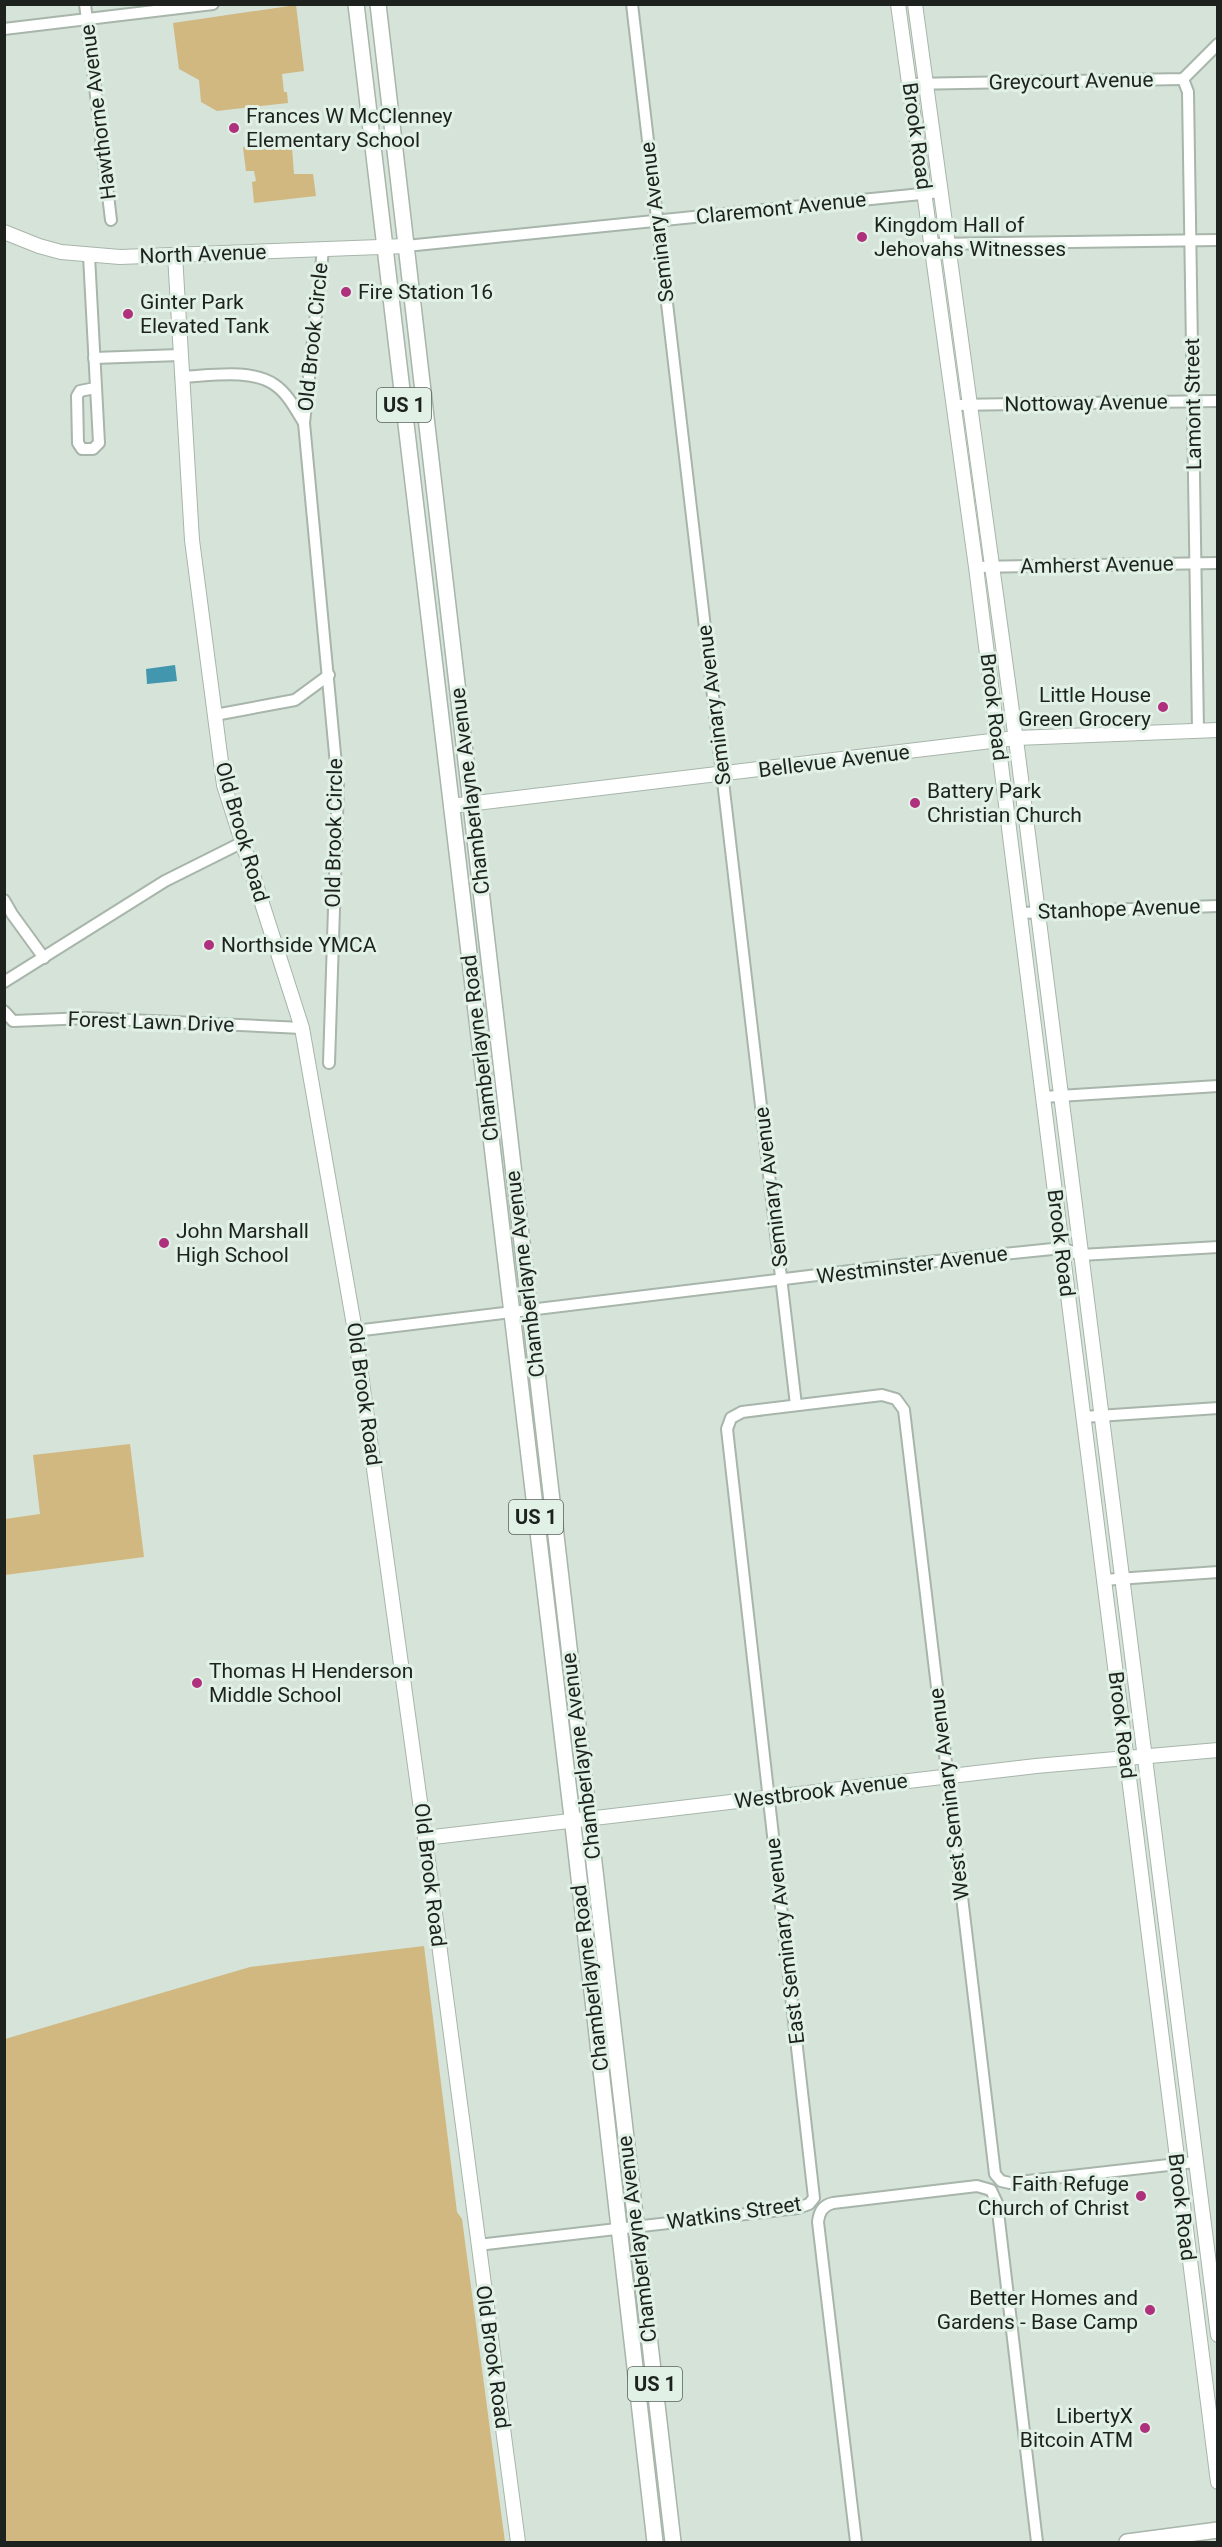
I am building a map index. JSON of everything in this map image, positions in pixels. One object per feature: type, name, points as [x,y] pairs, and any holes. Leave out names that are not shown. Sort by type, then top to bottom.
[{"type":"main road","name":"Chamberlayne Avenue","points":[[356,4],[451,806]]},
{"type":"main road","name":"Chamberlayne Avenue","points":[[378,4],[673,2542]]},
{"type":"main road","name":"Brook Road","points":[[898,4],[976,567],[1218,2482]]},
{"type":"main road","name":"Brook Road","points":[[915,4],[1016,738],[1218,2335]]},
{"type":"main road","name":"North Avenue","points":[[4,232],[39,246],[89,256],[406,246]]},
{"type":"main road","name":"Old Brook Road","points":[[175,255],[192,540],[224,785],[302,1028],[355,1331],[518,2542]]},
{"type":"main road","name":"Bellevue Avenue","points":[[451,806],[1016,738],[1218,730]]},
{"type":"main road","name":"Chamberlayne Road","points":[[451,806],[620,2228],[655,2542]]},
{"type":"main road","name":"Westbrook Avenue","points":[[425,1838],[946,1776],[1145,1755],[1218,1750]]},
{"type":"main road","points":[[1127,2542],[1218,2530]]},
{"type":"street","name":"Hawthorne Avenue","points":[[85,4],[111,220]]},
{"type":"street","points":[[4,29],[213,4]]},
{"type":"street","name":"Seminary Avenue","points":[[632,4],[796,1405]]},
{"type":"street","name":"Greycourt Avenue","points":[[909,84],[1183,79],[1218,44]]},
{"type":"street","name":"Lamont Street","points":[[1183,79],[1188,92],[1198,730]]},
{"type":"street","name":"Claremont Avenue","points":[[406,246],[941,192]]},
{"type":"street","points":[[932,244],[1218,240]]},
{"type":"street","name":"Old Brook Circle","points":[[323,250],[304,423],[339,786],[329,1064]]},
{"type":"street","points":[[89,256],[99,443],[93,449],[82,449],[78,443],[77,396],[80,391],[95,388]]},
{"type":"street","points":[[94,358],[180,355]]},
{"type":"street","name":"Old Brook Circle","points":[[181,377],[239,375],[256,377],[274,384],[294,407],[304,423]]},
{"type":"street","name":"Nottoway Avenue","points":[[954,405],[1218,401]]},
{"type":"street","name":"Amherst Avenue","points":[[976,567],[1218,563]]},
{"type":"street","points":[[215,715],[295,700],[329,675]]},
{"type":"street","points":[[4,982],[165,881],[241,843]]},
{"type":"street","points":[[4,900],[12,915],[44,958]]},
{"type":"street","name":"Stanhope Avenue","points":[[1020,913],[1218,906]]},
{"type":"street","name":"Forest Lawn Drive","points":[[4,1011],[13,1021],[87,1018],[302,1028]]},
{"type":"street","points":[[1043,1097],[1218,1086]]},
{"type":"street","name":"Westminster Avenue","points":[[355,1331],[1062,1248],[1081,1256],[1218,1247]]},
{"type":"street","name":"West Seminary Avenue","points":[[796,1405],[882,1395],[892,1396],[901,1404],[905,1420],[994,2169],[1001,2181],[1016,2182],[1177,2163]]},
{"type":"street","name":"East Seminary Avenue","points":[[796,1405],[742,1412],[731,1418],[727,1430],[815,2189],[812,2202]]},
{"type":"street","points":[[1083,1417],[1218,1408]]},
{"type":"street","points":[[1103,1580],[1218,1572]]},
{"type":"street","points":[[1177,2163],[1196,2162]]},
{"type":"street","name":"Watkins Street","points":[[856,2542],[818,2222],[822,2208],[833,2203],[977,2186],[992,2190],[997,2203],[1037,2542]]},
{"type":"street","name":"Watkins Street","points":[[478,2245],[798,2208],[812,2202]]},
{"type":"shaded area","points":[[296,5],[304,71],[282,74],[288,103],[217,111],[201,102],[199,80],[179,69],[173,23]]},
{"type":"shaded area","points":[[291,134],[294,174],[313,174],[316,196],[254,203],[252,182],[256,181],[254,171],[246,171],[243,147],[285,142],[285,135]]},
{"type":"shaded area","points":[[130,1444],[144,1557],[5,1575],[5,1519],[40,1514],[33,1455]]},
{"type":"shaded area","points":[[424,1946],[457,2212],[462,2219],[505,2542],[5,2542],[5,2039],[250,1967]]},
{"type":"water","points":[[175,665],[177,681],[147,684],[146,669]]},
{"type":"place","name":"Frances W McClenney Elementary School","points":[[234,128]]},
{"type":"place","name":"Kingdom Hall of Jehovahs Witnesses","points":[[862,237]]},
{"type":"place","name":"Fire Station 16","points":[[346,292]]},
{"type":"place","name":"Ginter Park Elevated Tank","points":[[128,314]]},
{"type":"place","name":"Little House Green Grocery","points":[[1163,707]]},
{"type":"place","name":"Battery Park Christian Church","points":[[915,803]]},
{"type":"place","name":"Northside YMCA","points":[[209,945]]},
{"type":"place","name":"John Marshall High School","points":[[164,1243]]},
{"type":"place","name":"Thomas H Henderson Middle School","points":[[197,1683]]},
{"type":"place","name":"Faith Refuge Church of Christ","points":[[1141,2196]]},
{"type":"place","name":"Better Homes and Gardens - Base Camp","points":[[1150,2310]]},
{"type":"place","name":"LibertyX Bitcoin ATM","points":[[1145,2428]]}]
